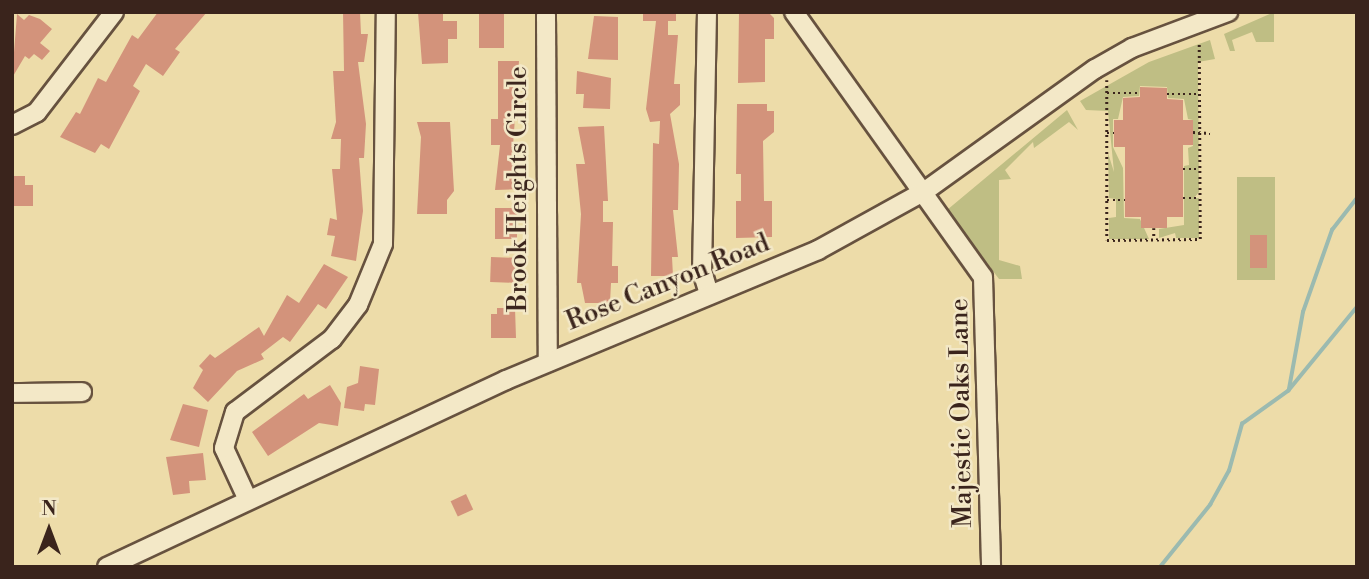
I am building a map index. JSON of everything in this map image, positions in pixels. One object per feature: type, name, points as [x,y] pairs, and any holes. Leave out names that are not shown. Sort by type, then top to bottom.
[{"type":"street","points":[[12,125],[37,112],[114,12]]},
{"type":"street","points":[[248,499],[224,448],[230,420],[250,397],[332,339],[358,305],[383,244],[386,12]]},
{"type":"street","points":[[706,12],[702,271],[709,294]]},
{"type":"street","name":"Majestic Oaks Lane","points":[[794,12],[975,263],[987,293],[991,567]]},
{"type":"street","name":"Rose Canyon Road","points":[[107,567],[248,499],[548,362],[818,250],[925,191],[1095,69],[1132,48],[1228,12]]},
{"type":"street","name":"Brook Heights Circle","points":[[546,15],[548,362]]},
{"type":"street","points":[[12,393],[82,392]]},
{"type":"path","points":[[1107,80],[1107,240],[1200,239],[1199,41]]},
{"type":"path","points":[[1107,93],[1140,93]]},
{"type":"path","points":[[1167,94],[1199,94]]},
{"type":"path","points":[[1193,132],[1210,133]]},
{"type":"path","points":[[1107,133],[1114,133]]},
{"type":"path","points":[[1182,169],[1200,169]]},
{"type":"path","points":[[1182,198],[1200,198]]},
{"type":"path","points":[[1107,200],[1125,200]]},
{"type":"path","points":[[1154,228],[1154,239]]},
{"type":"shaded area","points":[[1274,12],[1274,42],[1256,42],[1252,32],[1232,40],[1235,51],[1230,51],[1224,34]]},
{"type":"shaded area","points":[[1210,40],[1215,59],[1198,62],[1199,192],[1194,198],[1199,198],[1199,238],[1176,238],[1175,233],[1159,238],[1159,229],[1184,225],[1184,166],[1189,165],[1188,148],[1193,146],[1193,120],[1188,119],[1184,99],[1168,98],[1167,87],[1140,86],[1139,96],[1123,97],[1118,119],[1113,119],[1113,147],[1123,168],[1124,218],[1140,219],[1149,239],[1109,239],[1109,218],[1116,217],[1116,199],[1109,198],[1108,153],[1114,172],[1108,111],[1086,110],[1080,101],[1149,62]]},
{"type":"shaded area","points":[[1067,110],[1078,130],[1069,122],[1034,148],[1033,142],[1005,170],[1011,179],[999,180],[999,260],[1020,266],[1022,279],[999,279],[947,210]]},
{"type":"shaded area","points":[[1237,177],[1275,177],[1275,280],[1237,280]]},
{"type":"building","points":[[158,12],[207,12],[175,49],[180,52],[163,76],[146,64],[133,86],[140,91],[109,149],[101,144],[95,153],[60,137],[76,112],[80,114],[98,78],[106,82],[132,35],[138,39]]},
{"type":"building","points":[[343,12],[360,12],[361,34],[368,34],[364,62],[358,62],[366,124],[364,158],[359,158],[363,211],[356,261],[331,256],[335,236],[327,235],[330,218],[337,220],[332,169],[340,169],[341,139],[331,139],[336,122],[333,71],[344,71]]},
{"type":"building","points":[[418,12],[443,12],[443,21],[457,21],[457,39],[448,39],[448,63],[422,64]]},
{"type":"building","points":[[479,12],[504,12],[504,48],[479,48]]},
{"type":"building","points":[[643,12],[676,12],[676,21],[668,21],[668,35],[678,35],[674,84],[680,84],[680,105],[670,114],[679,164],[678,210],[673,210],[678,257],[672,257],[673,276],[651,276],[653,143],[659,144],[660,121],[650,122],[646,109],[656,21],[643,21]]},
{"type":"building","points":[[739,12],[768,12],[774,18],[774,39],[765,39],[765,82],[738,83]]},
{"type":"building","points":[[17,14],[24,20],[29,15],[40,19],[52,29],[40,43],[50,51],[42,60],[34,54],[29,59],[25,56],[12,78]]},
{"type":"building","points":[[594,16],[618,17],[618,60],[588,59]]},
{"type":"building","points":[[498,61],[519,61],[512,160],[518,160],[519,189],[495,190],[500,145],[491,145],[491,119],[498,119]]},
{"type":"building","points":[[577,71],[611,78],[610,109],[583,108],[584,94],[576,94]]},
{"type":"building","points":[[1140,87],[1167,88],[1167,99],[1183,100],[1183,120],[1193,120],[1193,145],[1183,145],[1183,217],[1167,217],[1167,228],[1141,228],[1141,217],[1125,217],[1125,147],[1114,147],[1114,120],[1123,120],[1123,98],[1140,97]]},
{"type":"building","points":[[737,104],[767,104],[767,111],[774,111],[774,132],[763,141],[764,201],[772,201],[772,237],[736,238],[736,201],[741,201],[741,174],[736,174]]},
{"type":"building","points":[[417,122],[450,122],[454,191],[447,200],[447,214],[417,214],[421,137]]},
{"type":"building","points":[[604,126],[608,201],[603,201],[603,222],[613,222],[612,266],[618,266],[618,283],[611,283],[610,303],[585,303],[581,283],[577,283],[581,214],[576,164],[585,164],[578,127]]},
{"type":"building","points":[[12,176],[25,176],[25,185],[33,185],[33,206],[12,206]]},
{"type":"building","points":[[495,208],[517,208],[517,239],[495,239]]},
{"type":"building","points":[[1250,235],[1267,235],[1267,268],[1250,268]]},
{"type":"building","points":[[491,257],[516,258],[515,283],[490,282]]},
{"type":"building","points":[[324,264],[348,277],[326,309],[318,304],[290,342],[283,337],[261,354],[264,359],[237,371],[208,402],[193,388],[203,370],[199,366],[210,354],[215,358],[259,327],[264,336],[287,295],[299,303]]},
{"type":"building","points":[[497,308],[515,308],[516,338],[491,338],[491,314],[497,314]]},
{"type":"building","points":[[360,366],[379,369],[375,405],[365,404],[364,411],[344,408],[347,387],[358,383]]},
{"type":"building","points":[[330,385],[341,403],[338,426],[319,423],[268,456],[252,432],[304,394],[308,399]]},
{"type":"building","points":[[183,404],[208,410],[199,447],[170,440]]},
{"type":"building","points":[[203,453],[206,480],[189,481],[190,493],[173,495],[166,457]]},
{"type":"building","points":[[466,494],[473,509],[458,517],[451,501]]},
{"type":"waterway","points":[[1289,389],[1303,312],[1332,230],[1357,198]]},
{"type":"waterway","points":[[1160,567],[1210,505],[1229,471],[1242,424],[1288,391],[1357,307]]}]
